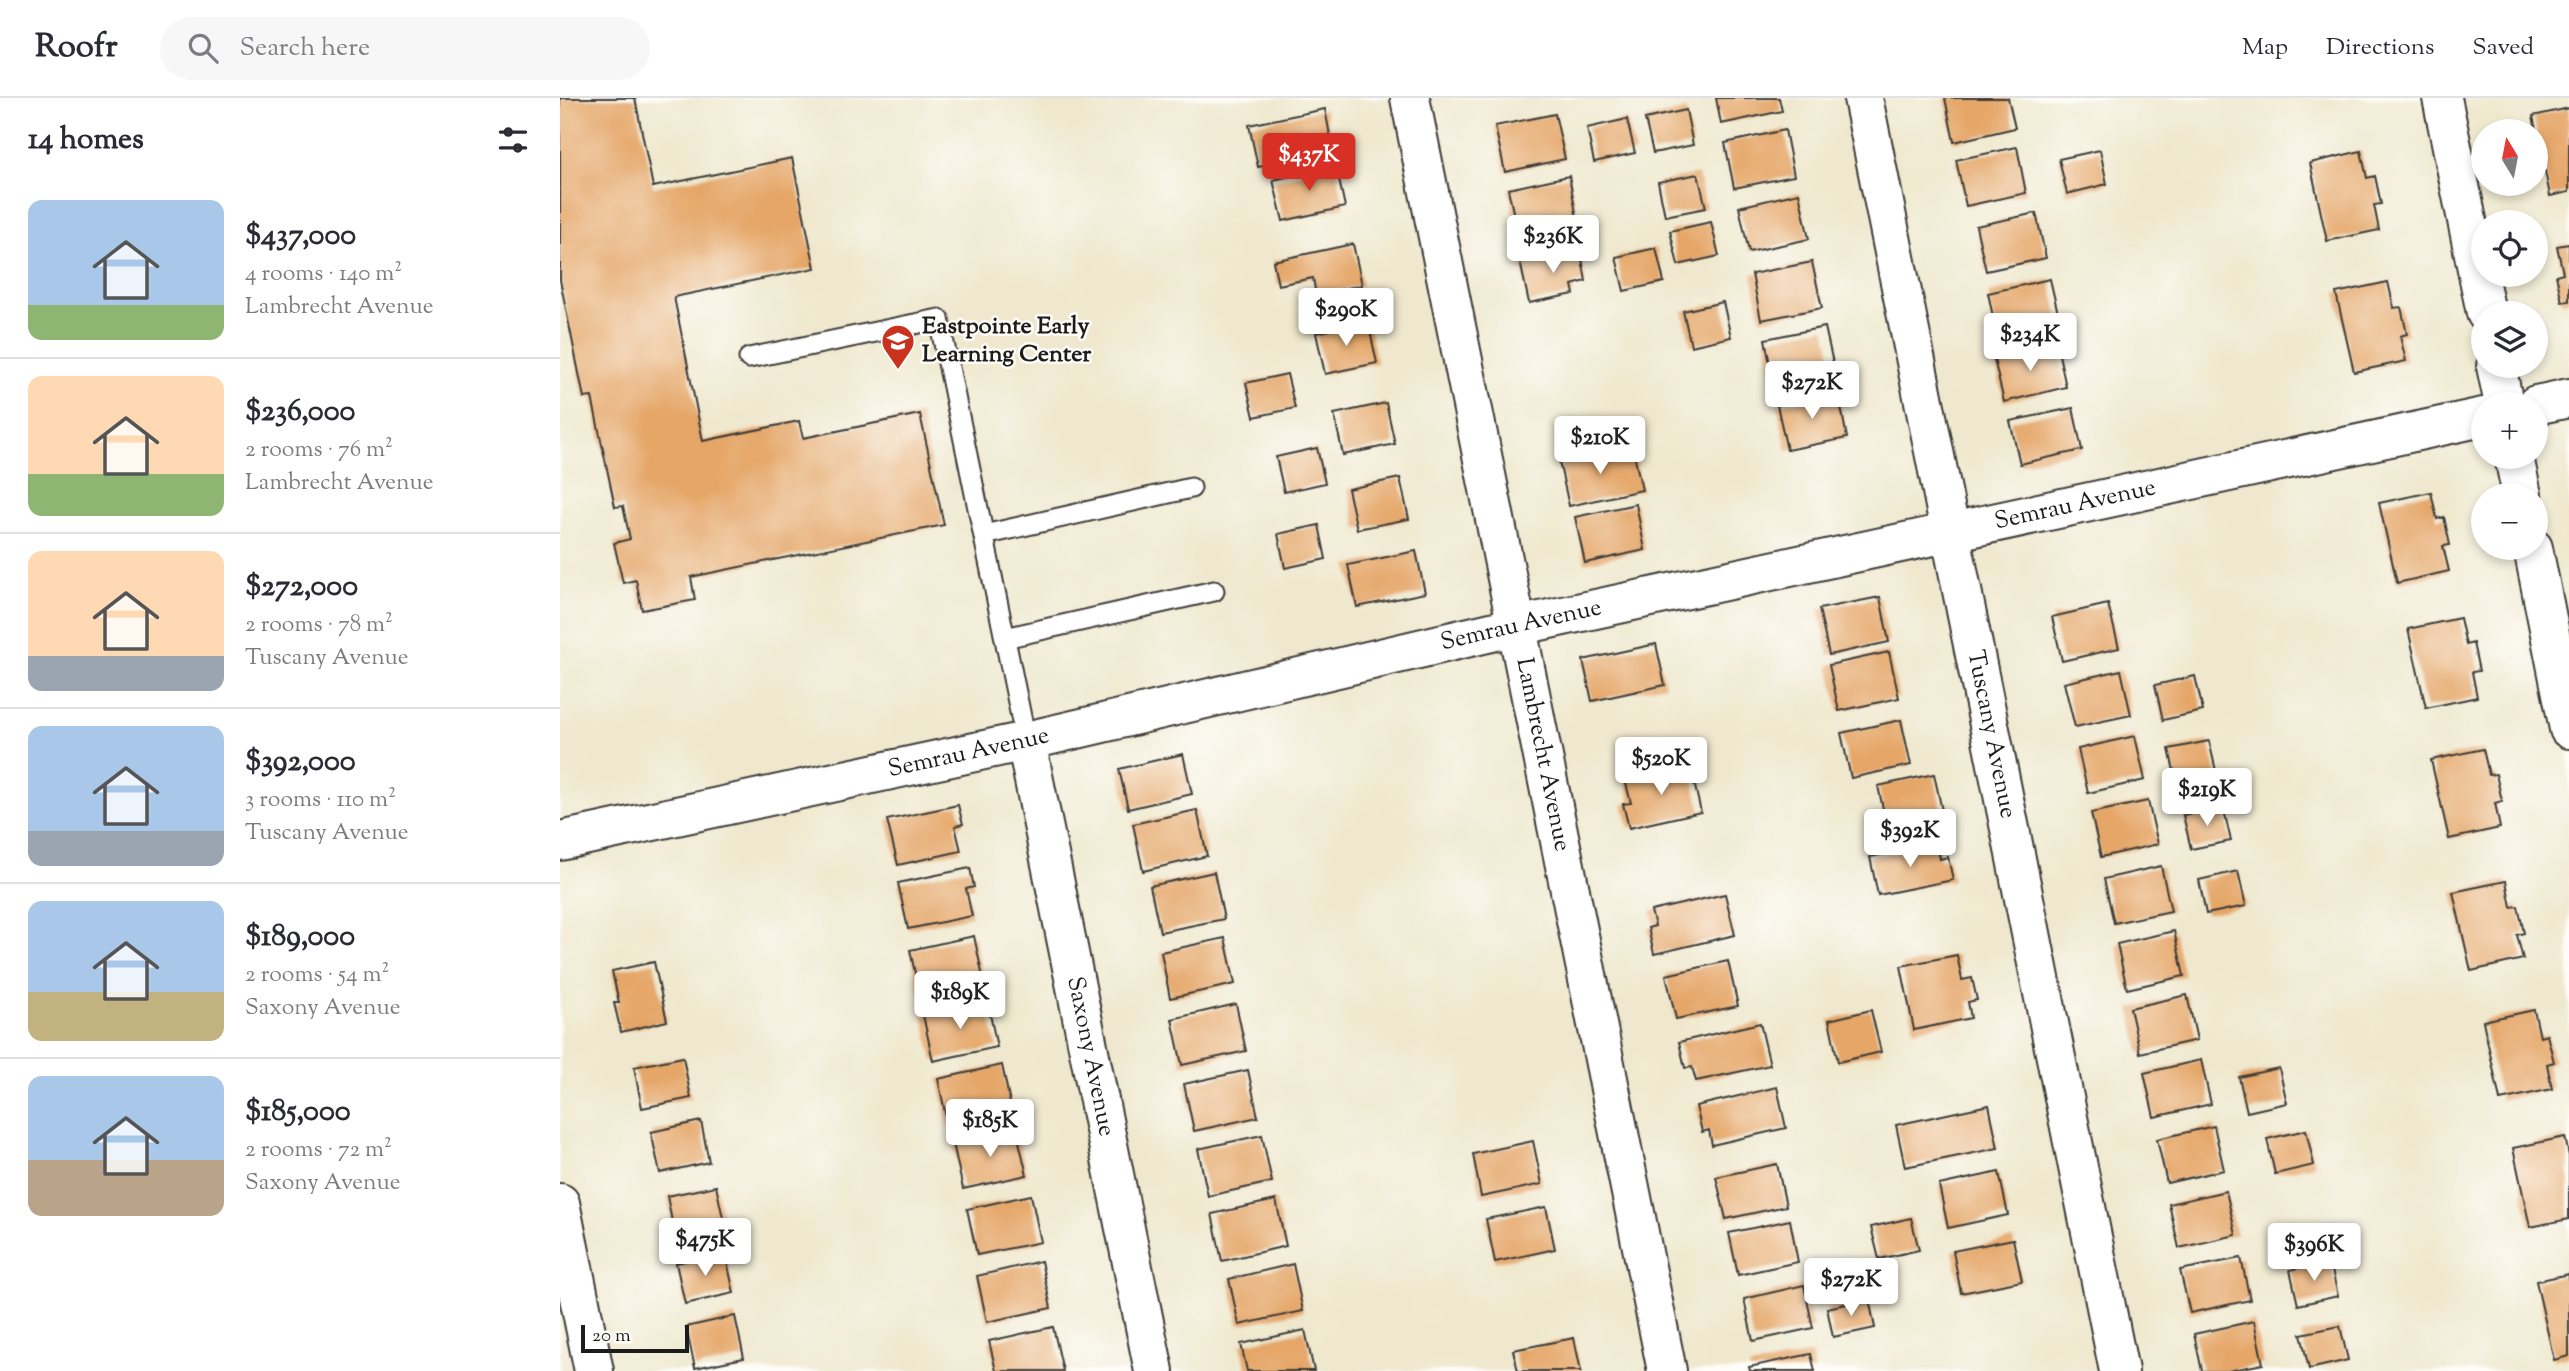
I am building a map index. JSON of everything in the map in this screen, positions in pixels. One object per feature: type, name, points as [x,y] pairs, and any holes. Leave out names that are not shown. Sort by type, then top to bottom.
[{"type":"street","name":"Lambrecht Avenue","points":[[1410,98],[1667,1371]]},
{"type":"street","name":"Tuscany Avenue","points":[[1863,98],[2119,1371]]},
{"type":"street","points":[[2442,98],[2484,301]]},
{"type":"street","points":[[2548,402],[2569,398]]},
{"type":"street","name":"Semrau Avenue","points":[[560,841],[1026,741],[1517,626],[2471,420]]},
{"type":"street","points":[[2535,560],[2569,729]]},
{"type":"street","name":"Saxony Avenue","points":[[1026,741],[1154,1371]]},
{"type":"street","points":[[560,1203],[594,1371]]},
{"type":"lane","points":[[749,358],[939,319],[1026,741]]},
{"type":"lane","points":[[984,535],[1191,488]]},
{"type":"lane","points":[[1005,638],[1214,591]]},
{"type":"building","points":[[560,98],[635,98],[653,187],[792,158],[815,268],[674,297],[703,441],[799,421],[803,438],[920,414],[944,525],[691,577],[695,600],[642,610],[636,580],[623,583],[614,543],[630,539],[623,506],[615,507],[592,397],[584,398],[560,280]]},
{"type":"building","points":[[1716,98],[1779,98],[1782,111],[1721,124]]},
{"type":"building","points":[[1945,98],[2008,98],[2015,128],[1954,142]]},
{"type":"building","points":[[2569,108],[2569,192],[2550,196],[2548,119],[2534,119],[2533,116]]},
{"type":"building","points":[[1325,109],[1333,151],[1258,167],[1249,125]]},
{"type":"building","points":[[1686,110],[1693,145],[1653,153],[1645,119]]},
{"type":"building","points":[[1555,114],[1565,159],[1505,172],[1495,126]]},
{"type":"building","points":[[1627,119],[1635,153],[1594,162],[1587,128]]},
{"type":"building","points":[[1785,130],[1794,176],[1734,188],[1725,143]]},
{"type":"building","points":[[2017,147],[2026,193],[1966,206],[1956,160]]},
{"type":"building","points":[[2100,150],[2107,184],[2067,194],[2059,159]]},
{"type":"building","points":[[2361,151],[2367,178],[2375,176],[2381,204],[2374,205],[2379,230],[2327,241],[2310,163]]},
{"type":"building","points":[[1336,166],[1345,207],[1283,221],[1273,180]]},
{"type":"building","points":[[1698,174],[1706,208],[1665,216],[1658,182]]},
{"type":"building","points":[[1569,176],[1577,218],[1517,230],[1508,189]]},
{"type":"building","points":[[1799,193],[1809,239],[1749,252],[1739,207]]},
{"type":"building","points":[[2036,213],[2046,258],[1986,271],[1976,226]]},
{"type":"building","points":[[1711,222],[1719,256],[1678,265],[1670,231]]},
{"type":"building","points":[[1353,244],[1362,285],[1316,295],[1313,278],[1278,285],[1273,261]]},
{"type":"building","points":[[2569,244],[2569,301],[2562,302],[2556,275],[2563,273],[2557,246]]},
{"type":"building","points":[[1580,248],[1586,281],[1572,285],[1574,294],[1529,303],[1520,261]]},
{"type":"building","points":[[1656,248],[1664,282],[1624,291],[1616,257]]},
{"type":"building","points":[[1812,262],[1822,308],[1761,320],[1752,274]]},
{"type":"building","points":[[2050,279],[2060,322],[1997,336],[1988,293]]},
{"type":"building","points":[[2388,282],[2394,308],[2401,307],[2407,334],[2400,336],[2406,361],[2354,372],[2336,293]]},
{"type":"building","points":[[1723,302],[1731,337],[1691,346],[1683,311]]},
{"type":"building","points":[[1368,322],[1377,363],[1325,374],[1316,333]]},
{"type":"building","points":[[1825,327],[1835,372],[1774,385],[1765,339]]},
{"type":"building","points":[[2057,345],[2066,387],[2004,402],[1994,359]]},
{"type":"building","points":[[1287,374],[1295,408],[1254,417],[1246,383]]},
{"type":"building","points":[[1838,392],[1847,438],[1787,450],[1777,405]]},
{"type":"building","points":[[1386,403],[1395,444],[1343,455],[1334,414]]},
{"type":"building","points":[[2073,408],[2082,450],[2020,464],[2010,421]]},
{"type":"building","points":[[1632,445],[1642,490],[1569,506],[1559,461]]},
{"type":"building","points":[[1317,448],[1325,483],[1284,492],[1276,457]]},
{"type":"building","points":[[1400,478],[1409,519],[1357,529],[1348,489]]},
{"type":"building","points":[[2431,492],[2437,519],[2444,517],[2450,545],[2443,546],[2449,571],[2397,583],[2379,503]]},
{"type":"building","points":[[1636,504],[1645,550],[1585,563],[1575,517]]},
{"type":"building","points":[[1319,525],[1326,559],[1285,568],[1278,534]]},
{"type":"building","points":[[1416,551],[1425,593],[1357,607],[1348,565]]},
{"type":"building","points":[[1880,597],[1889,642],[1829,655],[1819,609]]},
{"type":"building","points":[[2108,604],[2119,648],[2062,661],[2052,617]]},
{"type":"building","points":[[2460,618],[2466,645],[2473,643],[2479,671],[2472,672],[2477,697],[2426,708],[2408,629]]},
{"type":"building","points":[[1656,644],[1665,685],[1592,701],[1583,660]]},
{"type":"building","points":[[1889,652],[1899,698],[1839,711],[1829,665]]},
{"type":"building","points":[[2121,670],[2131,715],[2075,727],[2064,683]]},
{"type":"building","points":[[2195,676],[2203,711],[2163,720],[2155,685]]},
{"type":"building","points":[[1901,720],[1911,765],[1851,778],[1841,733]]},
{"type":"building","points":[[2135,736],[2145,780],[2088,793],[2078,749]]},
{"type":"building","points":[[2209,741],[2217,775],[2177,784],[2169,749]]},
{"type":"building","points":[[2483,749],[2489,775],[2496,774],[2502,801],[2495,803],[2500,828],[2449,839],[2431,760]]},
{"type":"building","points":[[1183,754],[1192,794],[1128,809],[1119,769]]},
{"type":"building","points":[[1690,765],[1701,812],[1629,828],[1623,804],[1631,803],[1625,780]]},
{"type":"building","points":[[1934,774],[1943,815],[1887,827],[1878,786]]},
{"type":"building","points":[[2148,801],[2158,844],[2101,857],[2091,813]]},
{"type":"building","points":[[958,805],[963,824],[955,826],[961,851],[898,865],[887,820]]},
{"type":"building","points":[[2223,806],[2231,841],[2191,849],[2183,815]]},
{"type":"building","points":[[1197,810],[1207,856],[1143,871],[1133,824]]},
{"type":"building","points":[[1937,843],[1940,859],[1948,857],[1953,880],[1878,895],[1870,857]]},
{"type":"building","points":[[2161,866],[2171,911],[2114,923],[2104,879]]},
{"type":"building","points":[[970,868],[974,887],[966,889],[972,916],[908,929],[898,883]]},
{"type":"building","points":[[2238,871],[2246,906],[2206,914],[2199,880]]},
{"type":"building","points":[[1214,872],[1224,919],[1160,932],[1150,886]]},
{"type":"building","points":[[2506,881],[2511,907],[2518,906],[2524,933],[2517,935],[2523,959],[2471,971],[2453,892]]},
{"type":"building","points":[[1725,894],[1735,935],[1654,954],[1648,928],[1655,926],[1651,911]]},
{"type":"building","points":[[2174,931],[2184,976],[2127,989],[2117,944]]},
{"type":"building","points":[[974,936],[984,982],[920,996],[910,950]]},
{"type":"building","points":[[1225,938],[1235,984],[1170,998],[1161,952]]},
{"type":"building","points":[[1957,955],[1962,980],[1972,978],[1977,1000],[1968,1002],[1971,1018],[1914,1030],[1901,966]]},
{"type":"building","points":[[1728,961],[1738,1006],[1676,1019],[1666,975]]},
{"type":"building","points":[[654,962],[667,1021],[621,1032],[614,1003],[619,1003],[612,971]]},
{"type":"building","points":[[2187,995],[2197,1040],[2140,1053],[2130,1008]]},
{"type":"building","points":[[987,1000],[997,1047],[933,1061],[923,1015]]},
{"type":"building","points":[[1236,1004],[1246,1051],[1182,1065],[1172,1019]]},
{"type":"building","points":[[1871,1010],[1881,1052],[1838,1062],[1829,1020]]},
{"type":"building","points":[[2534,1010],[2540,1037],[2547,1035],[2554,1062],[2547,1064],[2552,1089],[2500,1100],[2483,1021]]},
{"type":"building","points":[[1760,1023],[1770,1065],[1696,1081],[1692,1067],[1685,1068],[1679,1042]]},
{"type":"building","points":[[683,1057],[691,1098],[642,1108],[634,1067]]},
{"type":"building","points":[[2201,1060],[2211,1104],[2154,1117],[2144,1073]]},
{"type":"building","points":[[1002,1065],[1012,1112],[948,1126],[938,1079]]},
{"type":"building","points":[[2279,1068],[2287,1103],[2247,1112],[2239,1077]]},
{"type":"building","points":[[1248,1070],[1258,1117],[1194,1131],[1184,1084]]},
{"type":"building","points":[[1777,1087],[1786,1128],[1712,1145],[1709,1130],[1702,1132],[1696,1106]]},
{"type":"building","points":[[1989,1105],[1998,1148],[1905,1167],[1896,1125]]},
{"type":"building","points":[[701,1121],[709,1162],[660,1173],[651,1132]]},
{"type":"building","points":[[2214,1126],[2224,1170],[2167,1183],[2157,1139]]},
{"type":"building","points":[[1016,1129],[1027,1175],[963,1189],[953,1143]]},
{"type":"building","points":[[2306,1130],[2314,1165],[2275,1174],[2267,1139]]},
{"type":"building","points":[[1262,1135],[1272,1182],[1208,1196],[1198,1149]]},
{"type":"building","points":[[2565,1137],[2569,1156],[2569,1219],[2530,1227],[2513,1148]]},
{"type":"building","points":[[1533,1141],[1542,1184],[1481,1197],[1473,1154]]},
{"type":"building","points":[[1777,1164],[1786,1206],[1726,1219],[1716,1177]]},
{"type":"building","points":[[1999,1172],[2008,1215],[1948,1228],[1939,1185]]},
{"type":"building","points":[[716,1186],[725,1227],[675,1237],[667,1196]]},
{"type":"building","points":[[2226,1191],[2236,1235],[2179,1248],[2169,1204]]},
{"type":"building","points":[[1031,1195],[1041,1242],[977,1255],[967,1209]]},
{"type":"building","points":[[1276,1200],[1286,1246],[1222,1261],[1212,1214]]},
{"type":"building","points":[[1546,1207],[1555,1249],[1495,1262],[1486,1219]]},
{"type":"building","points":[[1911,1218],[1919,1250],[1879,1259],[1871,1227]]},
{"type":"building","points":[[1790,1220],[1798,1262],[1738,1275],[1729,1233]]},
{"type":"building","points":[[2013,1239],[2022,1281],[1961,1293],[1953,1251]]},
{"type":"building","points":[[725,1252],[734,1293],[685,1304],[676,1263]]},
{"type":"building","points":[[2241,1258],[2250,1300],[2190,1313],[2180,1270]]},
{"type":"building","points":[[1041,1261],[1051,1308],[987,1322],[977,1276]]},
{"type":"building","points":[[2330,1261],[2338,1296],[2298,1305],[2290,1270]]},
{"type":"building","points":[[1293,1264],[1303,1311],[1239,1325],[1229,1279]]},
{"type":"building","points":[[2569,1274],[2569,1356],[2554,1360],[2536,1281]]},
{"type":"building","points":[[1804,1285],[1813,1328],[1753,1341],[1744,1299]]},
{"type":"building","points":[[1869,1299],[1875,1328],[1833,1337],[1827,1308]]},
{"type":"building","points":[[735,1316],[744,1358],[695,1368],[686,1327]]},
{"type":"building","points":[[2254,1321],[2263,1364],[2228,1371],[2202,1371],[2194,1334]]},
{"type":"building","points":[[2340,1326],[2348,1360],[2309,1369],[2301,1334]]},
{"type":"building","points":[[1053,1327],[1063,1371],[996,1371],[989,1341]]},
{"type":"building","points":[[1305,1330],[1314,1371],[1247,1371],[1241,1344]]},
{"type":"building","points":[[1574,1338],[1581,1371],[1518,1371],[1513,1350]]},
{"type":"building","points":[[1811,1354],[1815,1371],[1750,1371],[1749,1367]]},
{"type":"place","name":"Eastpointe Early Learning Center","points":[[898,371]]}]
